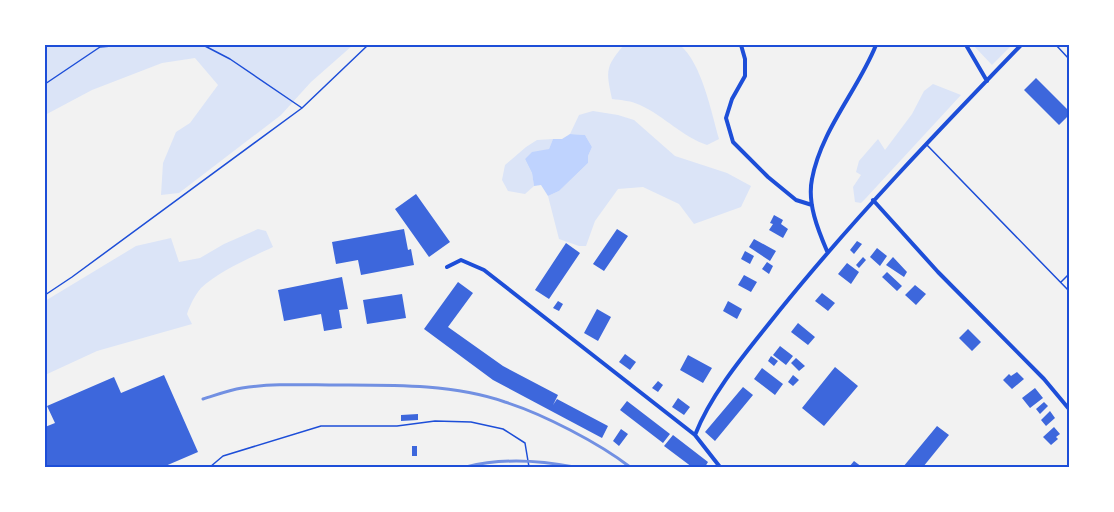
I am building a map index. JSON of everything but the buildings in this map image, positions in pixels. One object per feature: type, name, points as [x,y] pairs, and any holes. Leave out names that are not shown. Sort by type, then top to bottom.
[{"type":"street","points":[[741,45],[745,59],[745,76],[732,99],[726,118],[732,141],[768,177],[796,200],[812,205]]},
{"type":"street","points":[[828,251],[818,232],[812,205],[812,181],[817,162],[840,111],[867,67],[876,45]]},
{"type":"street","points":[[966,45],[987,81]]},
{"type":"street","points":[[695,435],[701,419],[742,357],[828,251],[873,200],[1022,45]]},
{"type":"street","points":[[873,200],[938,272],[1044,379],[1069,410]]},
{"type":"street","points":[[447,267],[461,260],[484,270],[695,435],[720,467]]},
{"type":"lane","points":[[1056,45],[1069,59]]},
{"type":"lane","points":[[926,144],[1069,291]]},
{"type":"lane","points":[[1061,282],[1069,274]]},
{"type":"lane","points":[[210,467],[223,456],[321,426],[397,426],[435,421],[471,422],[503,429],[525,443],[529,467]]},
{"type":"path","points":[[45,84],[100,47],[123,45]]},
{"type":"path","points":[[203,45],[230,59],[302,108]]},
{"type":"path","points":[[45,295],[302,108],[368,45]]},
{"type":"shaded area","points":[[45,45],[353,45],[311,82],[281,115],[179,193],[161,195],[163,163],[176,132],[190,123],[218,85],[195,58],[162,63],[92,90],[45,115]]},
{"type":"shaded area","points":[[624,45],[680,45],[688,53],[700,76],[719,139],[707,145],[690,137],[640,105],[612,99],[608,75],[610,64]]},
{"type":"shaded area","points":[[973,45],[1012,45],[992,65]]},
{"type":"shaded area","points":[[933,84],[961,95],[866,198],[861,203],[855,202],[853,187],[861,175],[856,172],[859,161],[878,139],[885,150],[912,114],[924,91]]},
{"type":"shaded area","points":[[593,111],[634,120],[675,156],[727,173],[751,186],[741,207],[694,224],[679,204],[643,187],[618,189],[595,221],[586,246],[559,239],[548,196],[559,191],[588,163],[592,147],[585,135],[570,134],[579,115]]},
{"type":"shaded area","points":[[553,139],[549,149],[525,159],[532,173],[534,186],[525,194],[508,191],[502,180],[505,165],[537,140]]},
{"type":"shaded area","points":[[258,229],[266,231],[273,247],[226,270],[201,288],[187,314],[192,324],[97,351],[45,375],[45,301],[136,246],[171,238],[179,262],[200,258]]},
{"type":"water","points":[[570,134],[585,135],[592,147],[588,163],[559,191],[548,196],[541,185],[534,186],[532,173],[525,159],[532,152],[549,149],[553,139],[562,139]]},
{"type":"railway","points":[[203,399],[237,389],[278,385],[401,386],[465,392],[520,407],[587,439],[630,467]]},
{"type":"railway","points":[[466,467],[493,462],[520,461],[574,467]]}]
